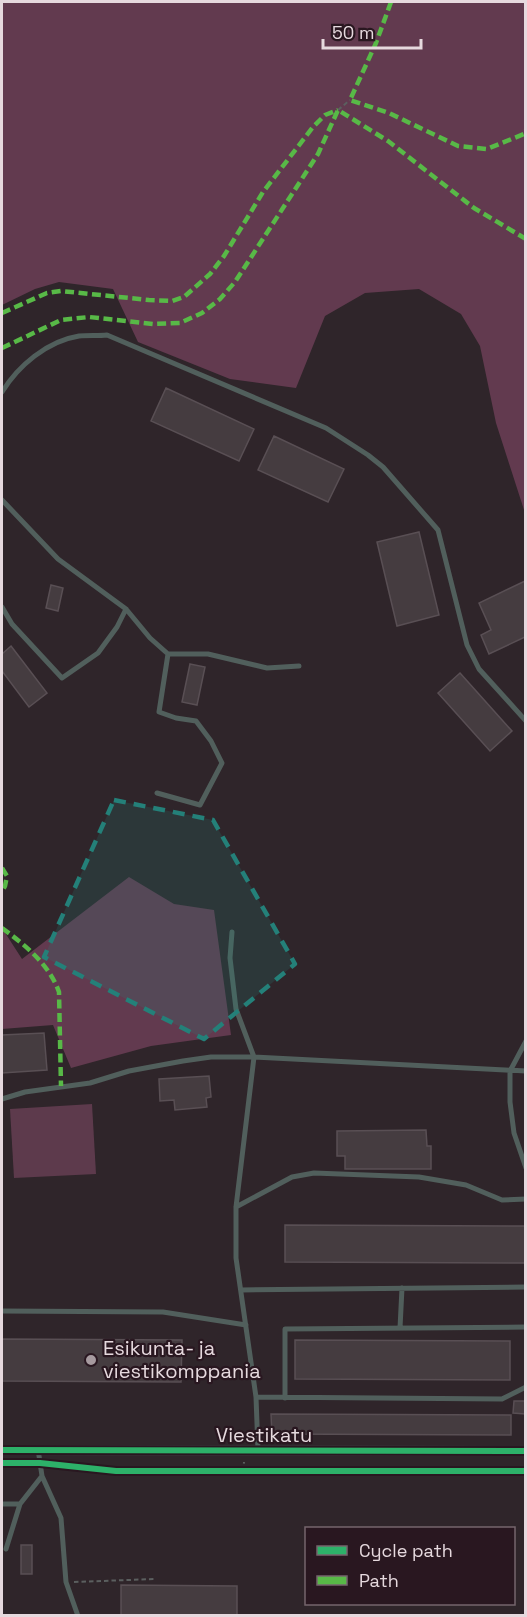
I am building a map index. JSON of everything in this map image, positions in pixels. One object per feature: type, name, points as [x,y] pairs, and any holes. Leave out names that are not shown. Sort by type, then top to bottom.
[{"type":"street","name":"Viestikatu","points":[[2,1450],[525,1451]]},
{"type":"lane","points":[[2,392],[24,364],[58,341],[79,336],[107,336],[326,428],[368,454],[383,467],[438,530],[467,645],[478,669],[525,721]]},
{"type":"lane","points":[[2,500],[58,559],[126,609],[150,638],[168,654],[208,654],[267,668],[298,666]]},
{"type":"lane","points":[[2,607],[12,624],[62,678],[98,653],[117,627],[126,609]]},
{"type":"lane","points":[[157,793],[200,805],[222,763],[211,741],[196,721],[176,718],[159,712],[168,654]]},
{"type":"lane","points":[[232,932],[230,958],[236,1010],[254,1057],[236,1207],[236,1264],[256,1397],[258,1452]]},
{"type":"lane","points":[[525,1041],[510,1071],[510,1102],[514,1133],[525,1168]]},
{"type":"lane","points":[[2,1099],[25,1092],[90,1083],[129,1071],[183,1060],[212,1057],[254,1057],[525,1071]]},
{"type":"lane","points":[[236,1207],[292,1177],[314,1173],[419,1177],[466,1185],[502,1200],[525,1199]]},
{"type":"lane","points":[[241,1290],[525,1287]]},
{"type":"lane","points":[[400,1328],[402,1288]]},
{"type":"lane","points":[[2,1311],[163,1312],[246,1325]]},
{"type":"lane","points":[[285,1398],[285,1329],[525,1327]]},
{"type":"lane","points":[[256,1397],[502,1399],[525,1387]]},
{"type":"lane","points":[[38,1449],[42,1476],[61,1518],[66,1582],[78,1616]]},
{"type":"lane","points":[[6,1549],[20,1504],[42,1476]]},
{"type":"lane","points":[[2,1504],[20,1504]]},
{"type":"path","points":[[338,110],[350,100]]},
{"type":"path","points":[[232,1471],[255,1471]]},
{"type":"path","points":[[66,1582],[155,1579]]},
{"type":"highlighted area","points":[[114,800],[213,820],[295,964],[204,1039],[44,957]]},
{"type":"shaded area","points":[[2,2],[525,2],[525,513],[496,423],[480,346],[461,314],[419,289],[365,293],[325,316],[296,388],[230,379],[138,342],[113,289],[59,282],[35,289],[2,305]]},
{"type":"shaded area","points":[[129,877],[174,904],[214,910],[231,1035],[151,1046],[71,1068],[53,1025],[2,1029],[2,928],[22,959]]},
{"type":"shaded area","points":[[92,1104],[96,1174],[14,1178],[10,1109]]},
{"type":"building","points":[[166,388],[254,429],[239,461],[151,421]]},
{"type":"building","points":[[274,436],[344,469],[328,502],[258,470]]},
{"type":"building","points":[[419,532],[439,615],[397,626],[377,542]]},
{"type":"building","points":[[525,581],[525,637],[489,654],[481,635],[491,630],[479,603]]},
{"type":"building","points":[[51,585],[63,588],[58,611],[46,608]]},
{"type":"building","points":[[11,646],[47,693],[29,707],[2,671],[2,654]]},
{"type":"building","points":[[190,664],[205,667],[197,705],[182,702]]},
{"type":"building","points":[[460,673],[512,731],[490,751],[438,693]]},
{"type":"building","points":[[44,1033],[47,1070],[2,1073],[2,1035]]},
{"type":"building","points":[[209,1076],[211,1097],[206,1098],[207,1107],[175,1110],[174,1100],[160,1101],[159,1079]]},
{"type":"building","points":[[426,1130],[427,1146],[431,1146],[431,1169],[345,1169],[345,1156],[337,1156],[337,1131]]},
{"type":"building","points":[[285,1225],[525,1226],[525,1263],[285,1262]]},
{"type":"building","name":"Esikunta- ja viestikomppania","points":[[2,1339],[182,1340],[181,1382],[2,1381]]},
{"type":"building","points":[[295,1340],[510,1341],[510,1380],[295,1379]]},
{"type":"building","points":[[514,1401],[525,1401],[525,1414],[513,1413]]},
{"type":"building","points":[[271,1414],[511,1415],[511,1435],[272,1434]]},
{"type":"building","points":[[21,1545],[32,1545],[32,1574],[21,1574]]},
{"type":"building","points":[[121,1585],[237,1586],[237,1616],[121,1616]]},
{"type":"marked path","points":[[391,2],[376,43],[350,100],[389,113],[458,146],[487,149],[524,134],[526,130]]},
{"type":"marked path","points":[[2,313],[47,293],[61,291],[149,300],[172,301],[184,297],[210,274],[224,256],[263,192],[313,127],[325,115],[338,110]]},
{"type":"marked path","points":[[2,348],[61,320],[89,317],[153,324],[180,323],[202,313],[220,299],[235,282],[318,154],[338,110],[388,141],[474,208],[526,239]]},
{"type":"marked path","points":[[2,868],[7,876],[2,892]]},
{"type":"marked path","points":[[2,928],[28,948],[43,964],[59,992],[61,1086]]},
{"type":"cycle path","points":[[2,1450],[526,1451]]},
{"type":"cycle path","points":[[2,1463],[40,1463],[116,1471],[526,1471]]},
{"type":"place","name":"Esikunta- ja viestikomppania","points":[[91,1360]]}]
